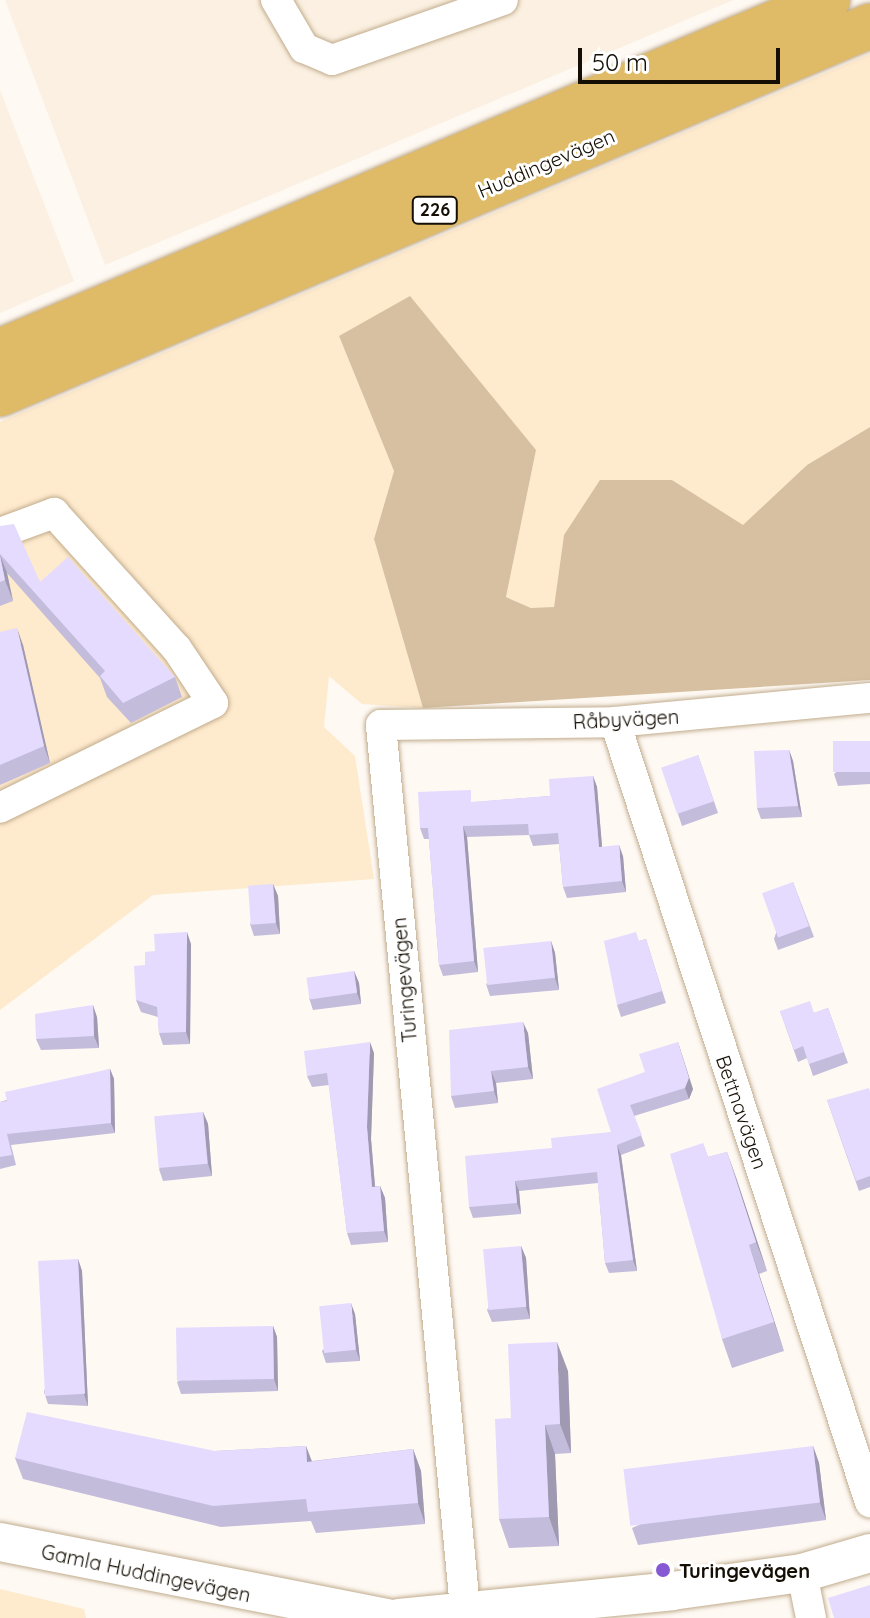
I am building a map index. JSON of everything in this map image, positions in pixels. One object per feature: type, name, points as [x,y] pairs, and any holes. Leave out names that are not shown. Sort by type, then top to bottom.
[{"type":"main road","name":"Huddingevägen","points":[[0,351],[828,0]]},
{"type":"main road","name":"Huddingevägen","points":[[0,394],[870,26]]},
{"type":"street","points":[[276,0],[304,48],[316,58],[350,57],[503,0]]},
{"type":"street","points":[[0,533],[54,513],[177,649],[213,703],[0,808]]},
{"type":"street","name":"Råbyvägen","points":[[381,725],[615,722],[870,698]]},
{"type":"street","name":"Bettnavägen","points":[[615,722],[870,1502]]},
{"type":"street","name":"Turingevägen","points":[[381,725],[466,1616]]},
{"type":"street","name":"Gamla Huddingevägen","points":[[0,1542],[386,1618]]},
{"type":"street","points":[[399,1618],[466,1616],[802,1573],[870,1553]]},
{"type":"street","points":[[802,1573],[811,1618]]},
{"type":"shaded area","points":[[5,0],[733,0],[105,265]]},
{"type":"shaded area","points":[[870,54],[870,427],[807,465],[743,526],[672,480],[564,535],[554,608],[531,608],[506,597],[536,450],[339,336],[394,471],[374,539],[423,708],[362,704],[329,676],[324,727],[355,756],[374,879],[153,895],[0,1010],[0,422]]},
{"type":"shaded area","points":[[0,90],[74,281],[0,313]]},
{"type":"shaded area","points":[[410,296],[536,450],[506,597],[531,608],[554,607],[564,535],[600,480],[672,480],[743,525],[807,465],[870,427],[870,680],[423,708],[374,539],[394,471],[339,336]]},
{"type":"shaded area","points":[[0,1589],[84,1609],[86,1618],[0,1618]]},
{"type":"building","points":[[14,524],[40,582],[68,557],[175,677],[123,703],[100,676],[105,671],[0,554],[0,526]]},
{"type":"building","points":[[0,556],[5,580],[0,582]]},
{"type":"building","points":[[17,628],[44,746],[0,765],[0,632]]},
{"type":"building","points":[[833,741],[870,741],[870,772],[833,772]]},
{"type":"building","points":[[789,750],[798,806],[757,808],[754,751]]},
{"type":"building","points":[[698,755],[714,801],[677,814],[661,768]]},
{"type":"building","points":[[593,776],[599,847],[619,845],[622,881],[563,887],[558,833],[529,835],[528,824],[463,826],[474,961],[439,965],[428,828],[420,828],[418,792],[471,790],[471,802],[550,796],[549,779]]},
{"type":"building","points":[[793,882],[809,926],[778,937],[762,893]]},
{"type":"building","points":[[273,884],[276,923],[251,925],[248,886]]},
{"type":"building","points":[[187,932],[186,1032],[159,1033],[157,1007],[136,1000],[134,966],[145,965],[145,952],[155,951],[154,934]]},
{"type":"building","points":[[636,932],[639,941],[646,939],[662,991],[617,1005],[604,941]]},
{"type":"building","points":[[551,941],[555,978],[487,985],[483,948]]},
{"type":"building","points":[[354,971],[357,993],[310,999],[306,978]]},
{"type":"building","points":[[810,1001],[814,1013],[828,1008],[844,1052],[809,1064],[803,1046],[794,1050],[780,1011]]},
{"type":"building","points":[[93,1005],[94,1036],[36,1039],[35,1014]]},
{"type":"building","points":[[523,1022],[528,1067],[491,1071],[494,1091],[451,1096],[449,1030]]},
{"type":"building","points":[[370,1042],[367,1127],[372,1187],[380,1186],[384,1231],[347,1233],[327,1073],[307,1076],[304,1051]]},
{"type":"building","points":[[678,1042],[689,1078],[685,1088],[630,1105],[642,1135],[617,1145],[633,1260],[605,1263],[597,1172],[515,1181],[517,1203],[469,1207],[465,1156],[552,1148],[551,1138],[611,1132],[597,1089],[645,1072],[639,1054]]},
{"type":"building","points":[[110,1069],[111,1123],[7,1134],[12,1155],[0,1157],[0,1102],[7,1101],[5,1092]]},
{"type":"building","points":[[869,1088],[870,1176],[856,1181],[827,1100]]},
{"type":"building","points":[[203,1112],[208,1164],[159,1168],[154,1116]]},
{"type":"building","points":[[703,1143],[708,1157],[727,1152],[756,1242],[749,1245],[774,1322],[722,1339],[670,1154]]},
{"type":"building","points":[[521,1246],[526,1307],[488,1310],[483,1249]]},
{"type":"building","points":[[78,1259],[85,1394],[45,1396],[38,1261]]},
{"type":"building","points":[[351,1303],[356,1350],[324,1353],[319,1306]]},
{"type":"building","points":[[273,1326],[274,1379],[177,1381],[176,1328]]},
{"type":"building","points":[[557,1342],[560,1424],[545,1425],[549,1517],[499,1519],[495,1419],[511,1418],[508,1344]]},
{"type":"building","points":[[27,1412],[215,1451],[306,1446],[307,1462],[413,1449],[418,1503],[308,1512],[306,1499],[213,1506],[15,1458]]},
{"type":"building","points":[[813,1446],[820,1503],[630,1526],[623,1469]]},
{"type":"building","points":[[870,1585],[870,1618],[834,1618],[828,1598]]},
{"type":"place","name":"Turingevägen","points":[[663,1570]]}]
